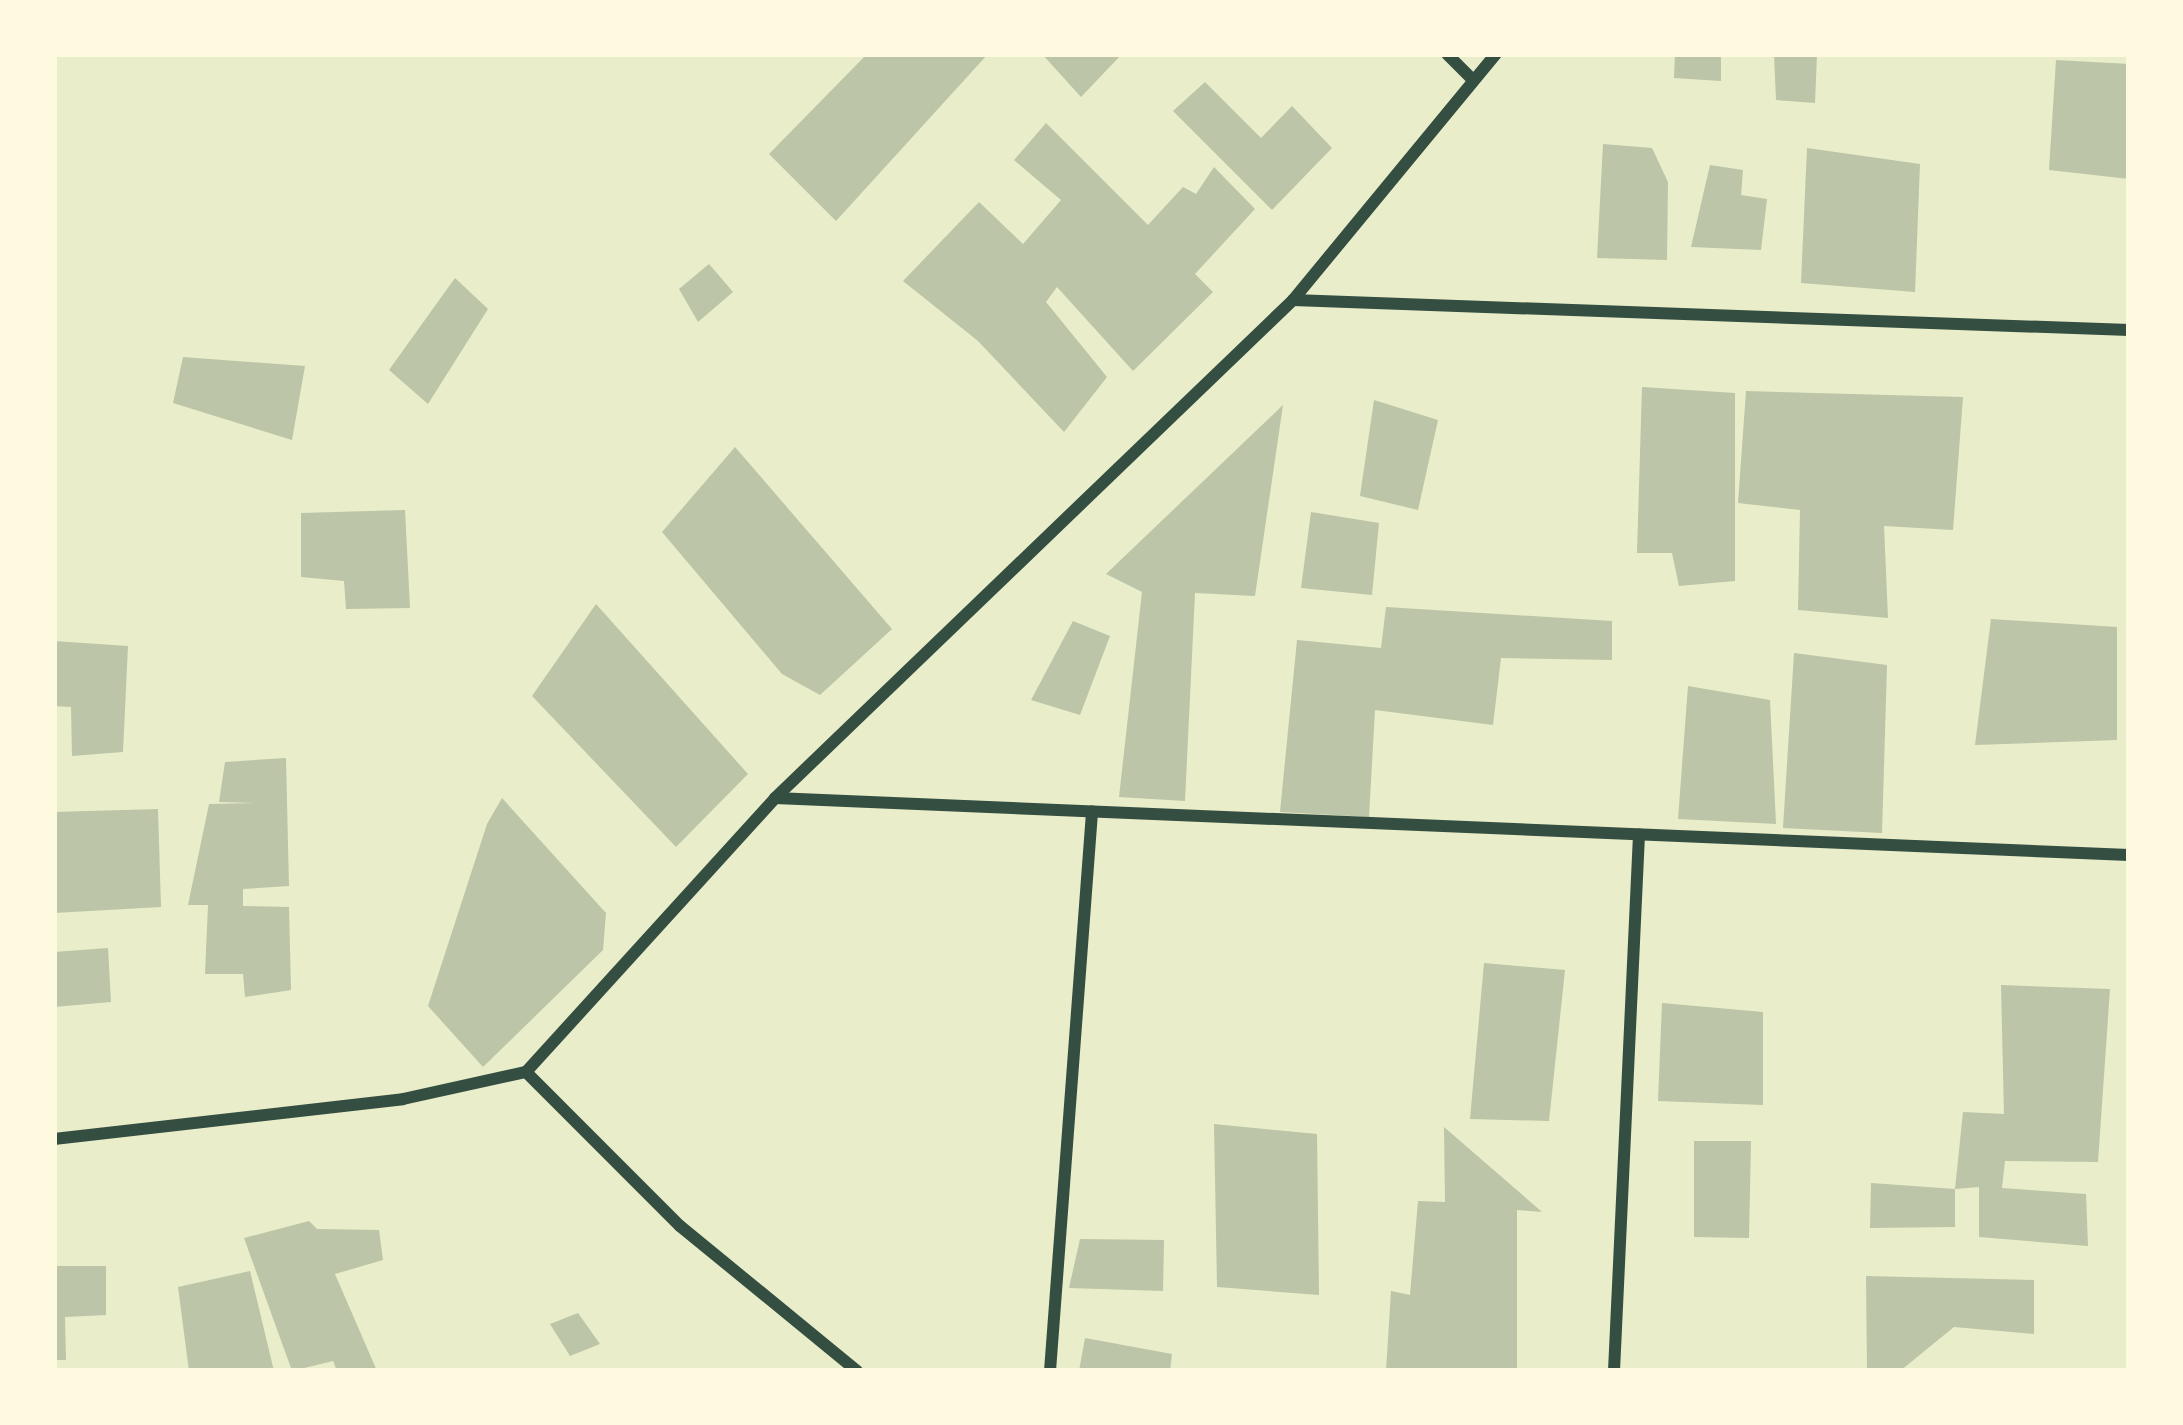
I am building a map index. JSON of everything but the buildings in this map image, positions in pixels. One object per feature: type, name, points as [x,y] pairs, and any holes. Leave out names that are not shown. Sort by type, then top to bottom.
[{"type":"street","points":[[1447,54],[1472,80]]},
{"type":"street","points":[[54,1139],[403,1099],[526,1072],[775,798],[1294,300],[1496,54]]},
{"type":"street","points":[[1294,300],[2129,330]]},
{"type":"street","points":[[775,798],[2129,855]]},
{"type":"street","points":[[1050,1371],[1092,812]]},
{"type":"street","points":[[1613,1371],[1639,835]]},
{"type":"street","points":[[526,1072],[680,1226],[857,1371]]}]
